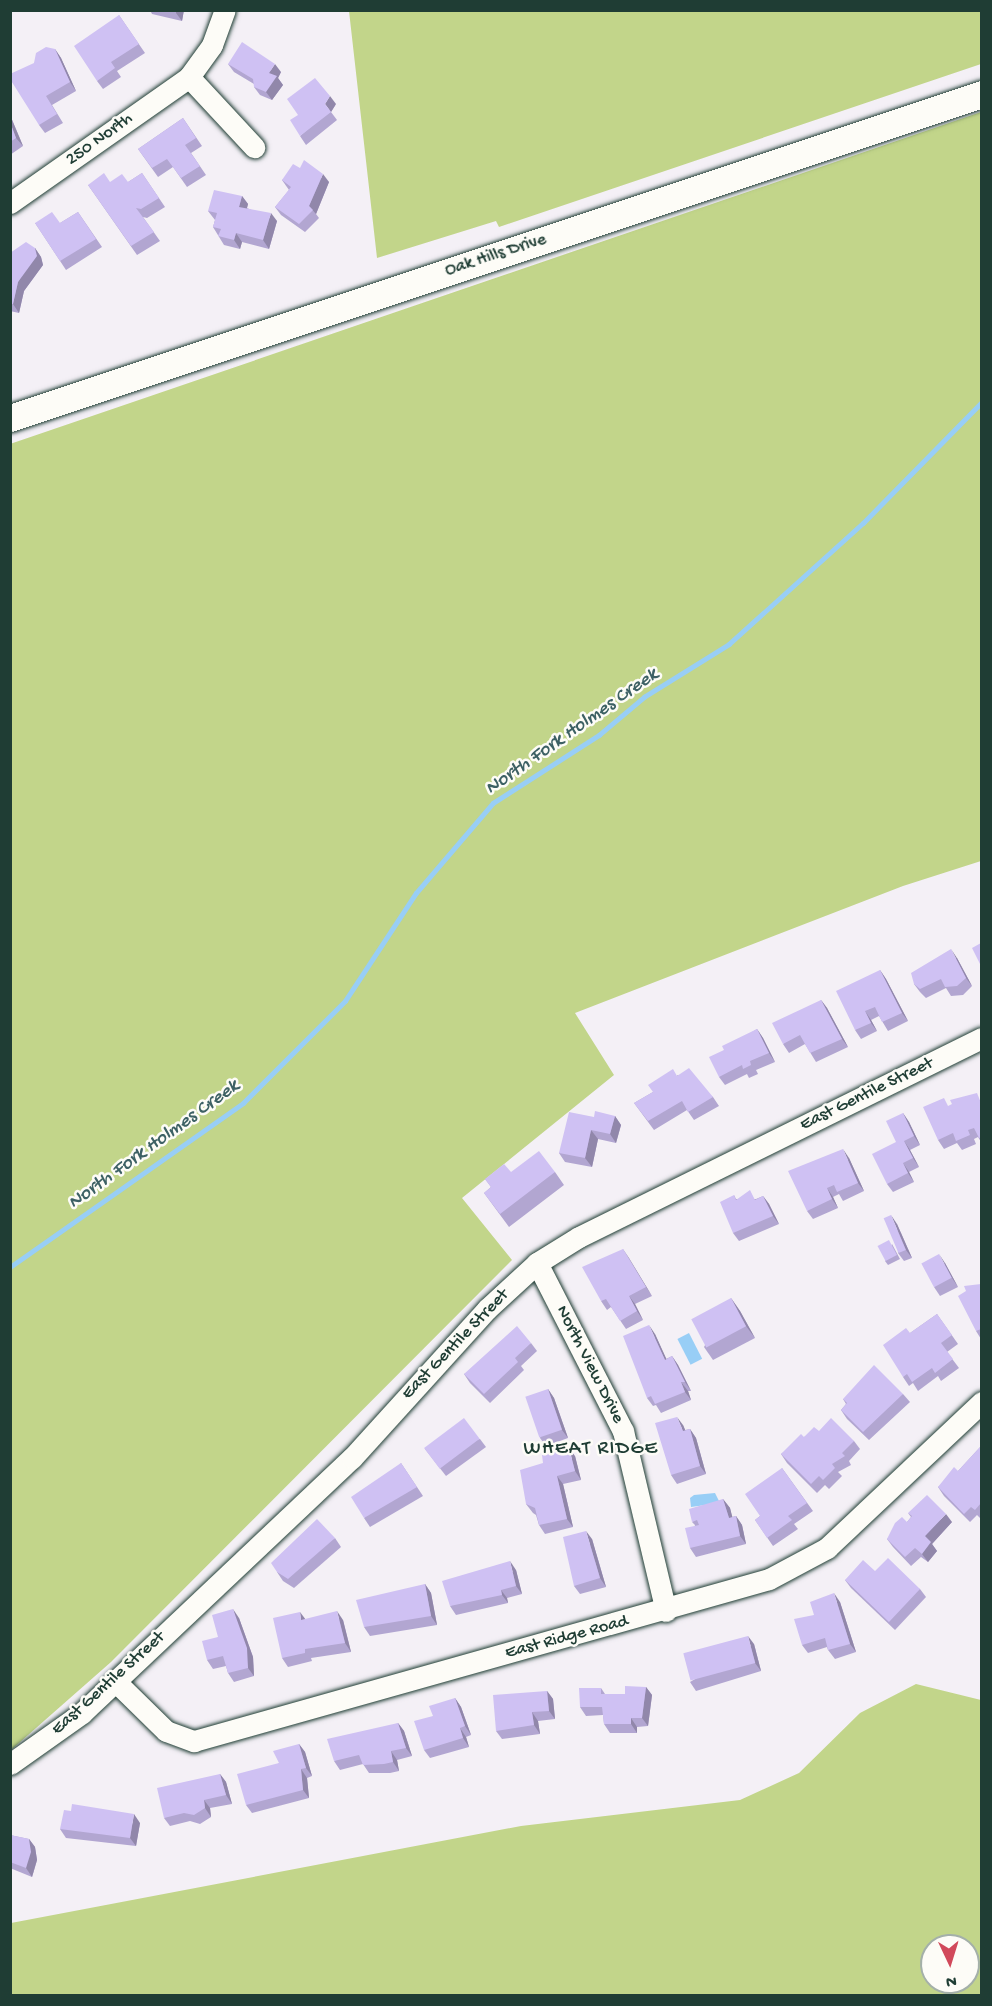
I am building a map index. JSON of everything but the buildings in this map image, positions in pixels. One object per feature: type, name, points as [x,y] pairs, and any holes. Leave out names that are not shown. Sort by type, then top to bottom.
[{"type":"main road","name":"Oak Hills Drive","points":[[10,418],[981,94]]},
{"type":"street","name":"250 North","points":[[10,203],[189,77],[212,45],[225,10]]},
{"type":"street","points":[[189,77],[254,147]]},
{"type":"street","name":"East Gentile Street","points":[[10,1764],[72,1720],[351,1458],[487,1309],[537,1263],[579,1237],[981,1038]]},
{"type":"street","name":"North View Drive","points":[[537,1263],[623,1431],[666,1611]]},
{"type":"street","name":"East Ridge Road","points":[[115,1680],[166,1731],[194,1741],[666,1611],[769,1579],[826,1548],[981,1402]]},
{"type":"green space","points":[[349,11],[981,11],[981,64],[499,227],[496,221],[377,258]]},
{"type":"green space","points":[[981,112],[981,861],[903,886],[575,1013],[614,1075],[462,1198],[512,1260],[111,1662],[11,1750],[10,444]]},
{"type":"green space","points":[[916,1684],[981,1700],[981,1995],[11,1995],[11,1923],[521,1826],[740,1800],[799,1773],[860,1713]]},
{"type":"water","points":[[689,1333],[702,1359],[691,1365],[677,1339]]},
{"type":"water","points":[[715,1493],[720,1503],[691,1507],[690,1498],[694,1495]]},
{"type":"waterway","name":"North Fork Holmes Creek","points":[[10,1267],[243,1103],[345,1001],[416,893],[493,803],[599,735],[644,697],[729,644],[863,523],[982,402]]},
{"type":"district","name":"WHEAT RIDGE","points":[[591,1449]]}]
